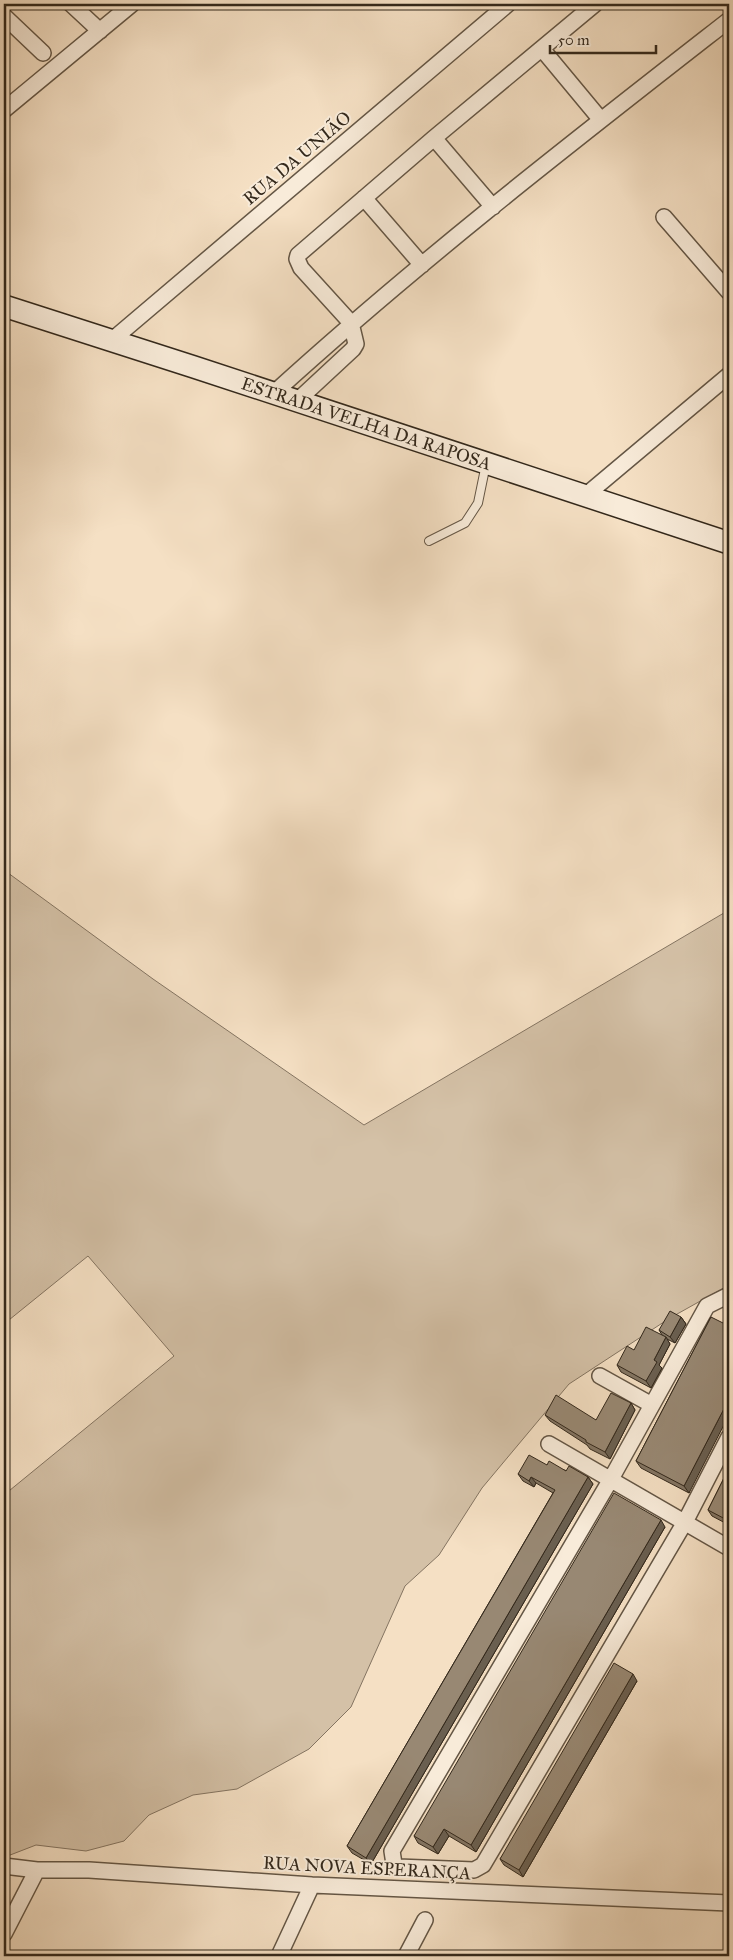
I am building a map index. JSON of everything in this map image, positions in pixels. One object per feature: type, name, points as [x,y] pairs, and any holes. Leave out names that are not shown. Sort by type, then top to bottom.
[{"type":"street","points":[[71,4],[100,31]]},
{"type":"street","points":[[4,110],[132,4]]},
{"type":"street","name":"RUA DA UNIÃO","points":[[111,341],[508,4]]},
{"type":"street","points":[[297,401],[353,349],[356,344],[351,323],[301,268],[297,258],[301,251],[595,4]]},
{"type":"street","points":[[4,16],[43,53]]},
{"type":"street","points":[[274,393],[351,323],[601,120],[729,20]]},
{"type":"street","points":[[542,49],[601,120]]},
{"type":"street","points":[[434,138],[493,207]]},
{"type":"street","points":[[364,198],[422,265]]},
{"type":"street","points":[[664,217],[729,292]]},
{"type":"street","name":"ESTRADA VELHA DA RAPOSA","points":[[4,306],[729,543]]},
{"type":"street","points":[[585,496],[729,374]]},
{"type":"street","points":[[729,1295],[707,1306],[610,1479],[392,1852],[394,1864],[398,1868],[474,1870],[483,1865],[685,1522],[729,1437]]},
{"type":"street","points":[[600,1376],[652,1404]]},
{"type":"street","points":[[549,1444],[729,1548]]},
{"type":"street","name":"RUA NOVA ESPERANÇA","points":[[4,1866],[37,1870],[89,1870],[312,1885],[729,1904]]},
{"type":"street","points":[[4,1934],[37,1870]]},
{"type":"street","points":[[279,1956],[312,1885]]},
{"type":"street","points":[[406,1956],[425,1920]]},
{"type":"lane","points":[[429,541],[465,523],[478,503],[486,464]]},
{"type":"shaded area","points":[[4,870],[153,979],[364,1125],[729,910],[729,1285],[670,1318],[569,1384],[482,1488],[439,1555],[405,1586],[351,1707],[309,1749],[237,1789],[193,1795],[149,1815],[124,1841],[86,1851],[36,1845],[5,1857],[4,1495],[174,1356],[88,1256],[4,1324]]},
{"type":"building","points":[[670,1311],[681,1317],[670,1337],[659,1330]]},
{"type":"building","points":[[711,1317],[729,1326],[729,1399],[684,1486],[636,1461]]},
{"type":"building","points":[[646,1327],[666,1337],[654,1360],[657,1362],[646,1381],[617,1365],[627,1346],[634,1350]]},
{"type":"building","points":[[611,1393],[631,1403],[605,1452],[545,1415],[556,1395],[596,1420]]},
{"type":"building","points":[[529,1455],[547,1465],[549,1461],[566,1471],[569,1466],[588,1477],[366,1858],[347,1846],[555,1490],[531,1477],[529,1481],[518,1474]]},
{"type":"building","points":[[729,1468],[729,1521],[708,1510]]},
{"type":"building","points":[[614,1493],[661,1520],[471,1845],[444,1829],[433,1847],[414,1836]]},
{"type":"building","points":[[614,1663],[633,1674],[519,1870],[500,1859]]}]
